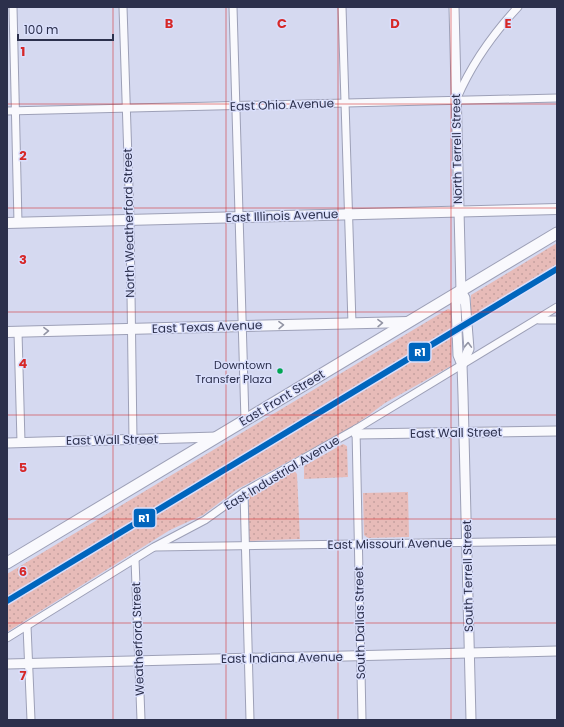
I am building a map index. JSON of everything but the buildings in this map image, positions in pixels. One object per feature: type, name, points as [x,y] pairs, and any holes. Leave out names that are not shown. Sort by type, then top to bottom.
[{"type":"main road","name":"East Illinois Avenue","points":[[7,223],[557,208]]},
{"type":"main road","name":"East Front Street","points":[[7,563],[557,233]]},
{"type":"main road","name":"East Texas Avenue","points":[[7,332],[408,322]]},
{"type":"street","points":[[13,7],[18,223]]},
{"type":"street","name":"North Weatherford Street","points":[[123,7],[125,109],[130,220],[133,440]]},
{"type":"street","points":[[233,7],[245,421]]},
{"type":"street","points":[[342,7],[352,324]]},
{"type":"street","name":"North Terrell Street","points":[[454,7],[461,291],[456,304],[458,355],[462,365],[464,432]]},
{"type":"street","points":[[456,100],[467,74],[485,45],[518,7]]},
{"type":"street","name":"East Ohio Avenue","points":[[7,111],[557,98]]},
{"type":"street","name":"East Industrial Avenue","points":[[7,638],[154,547],[205,520],[244,492],[356,432],[462,365],[557,308]]},
{"type":"street","points":[[538,320],[557,320]]},
{"type":"street","points":[[18,332],[21,442]]},
{"type":"street","name":"East Wall Street","points":[[356,432],[557,431]]},
{"type":"street","name":"South Dallas Street","points":[[356,432],[362,720]]},
{"type":"street","name":"South Terrell Street","points":[[464,432],[471,720]]},
{"type":"street","name":"East Wall Street","points":[[7,443],[217,437]]},
{"type":"street","points":[[244,492],[250,720]]},
{"type":"street","name":"East Missouri Avenue","points":[[154,547],[557,541]]},
{"type":"street","name":"Weatherford Street","points":[[135,559],[141,720]]},
{"type":"street","points":[[27,626],[30,720]]},
{"type":"street","name":"East Indiana Avenue","points":[[7,664],[557,651]]},
{"type":"shaded area","points":[[557,243],[557,264],[471,316],[471,295]]},
{"type":"shaded area","points":[[448,309],[451,310],[452,328],[7,597],[7,574]]},
{"type":"shaded area","points":[[451,336],[451,366],[385,403],[354,426],[236,490],[203,515],[170,530],[7,632],[7,605]]},
{"type":"shaded area","points":[[343,444],[347,446],[348,477],[304,479],[304,466]]},
{"type":"shaded area","points":[[293,469],[297,474],[300,539],[249,541],[249,495]]},
{"type":"shaded area","points":[[408,492],[409,537],[368,538],[364,535],[363,493]]},
{"type":"transit line","name":"R1","points":[[7,601],[557,269]]},
{"type":"place","name":"Downtown Transfer Plaza","points":[[280,371]]}]
